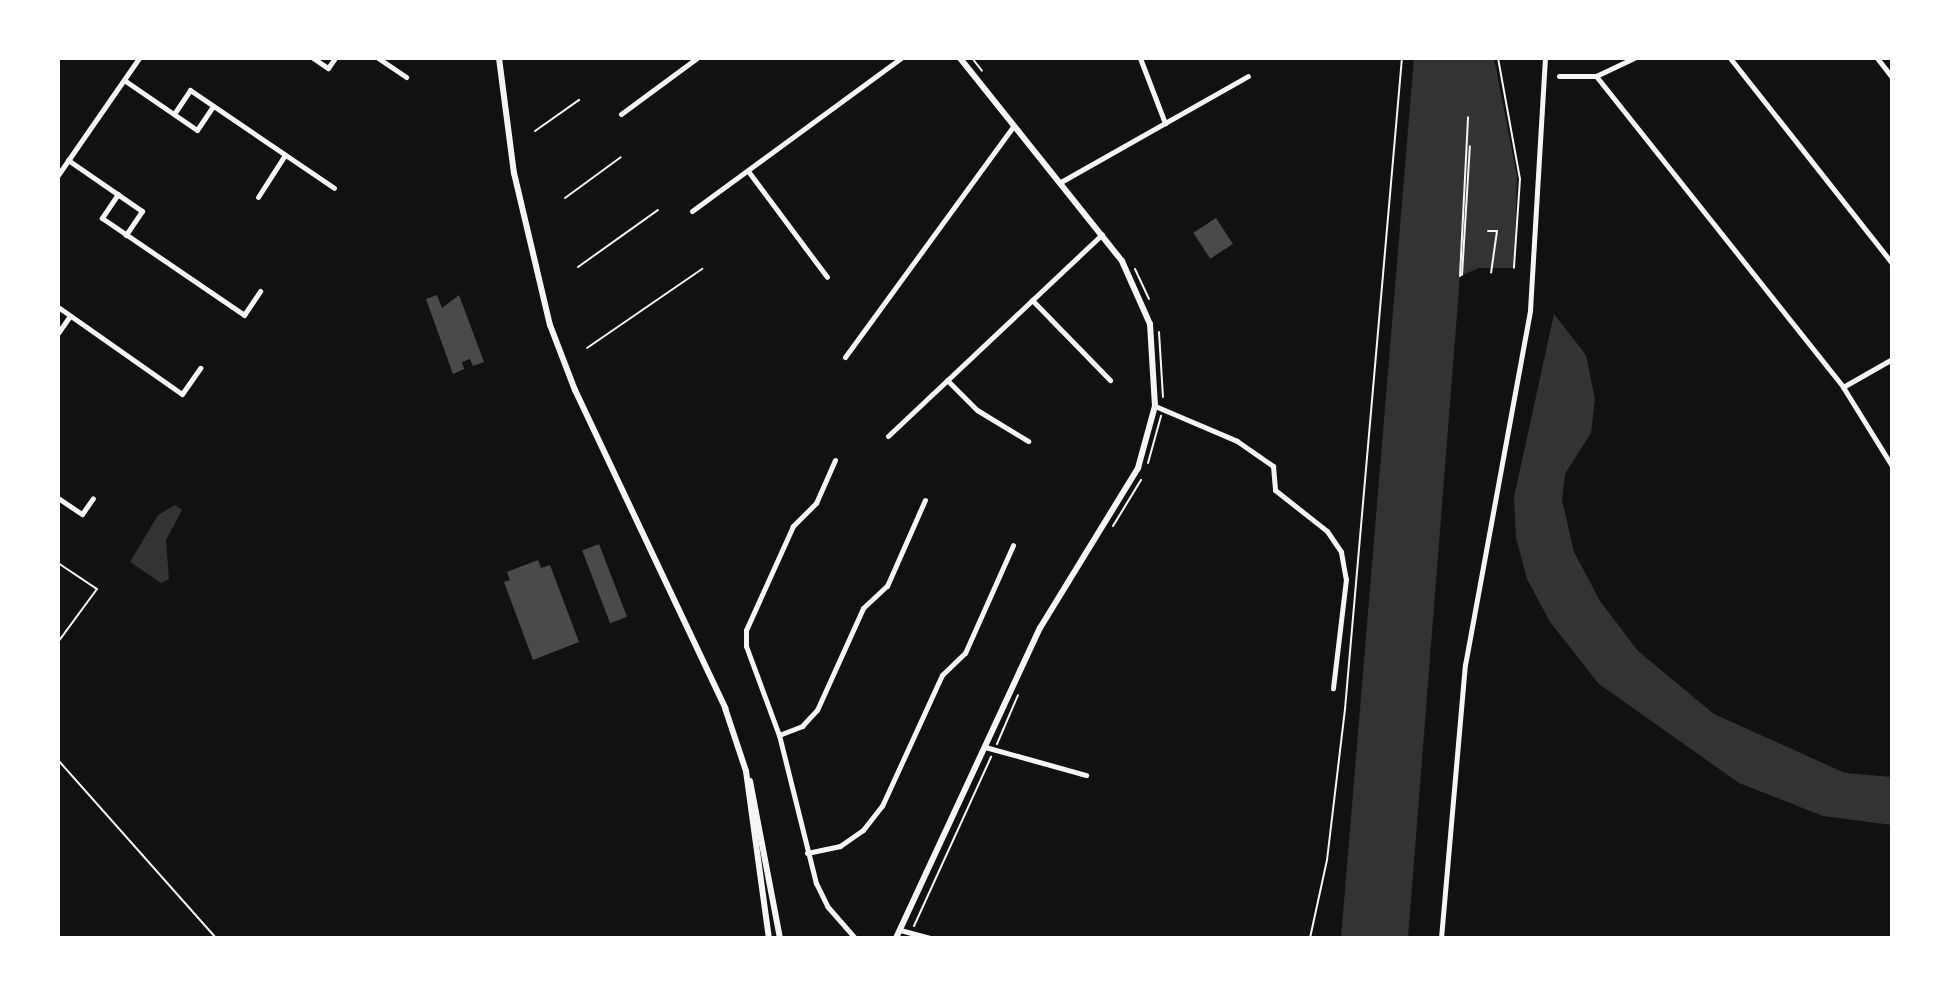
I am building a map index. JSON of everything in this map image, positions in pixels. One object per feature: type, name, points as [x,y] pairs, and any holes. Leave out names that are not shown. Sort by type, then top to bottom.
[{"type":"street","points":[[58,175],[139,58]]},
{"type":"street","points":[[313,58],[328,68],[335,58]]},
{"type":"street","points":[[378,58],[406,77]]},
{"type":"street","points":[[499,58],[514,173],[550,325],[575,390],[699,645],[746,771],[767,848],[780,938]]},
{"type":"street","points":[[621,114],[697,58]]},
{"type":"street","points":[[692,211],[901,58]]},
{"type":"street","points":[[896,938],[1040,628],[1138,468],[1159,406],[1150,324],[1140,294],[1103,234],[960,58]]},
{"type":"street","points":[[1140,58],[1165,123]]},
{"type":"street","points":[[1441,938],[1465,665],[1530,310],[1545,58]]},
{"type":"street","points":[[1559,76],[1596,76],[1634,58]]},
{"type":"street","points":[[1730,58],[1892,263]]},
{"type":"street","points":[[1877,58],[1892,77]]},
{"type":"street","points":[[1059,183],[1248,76]]},
{"type":"street","points":[[1596,76],[1843,387],[1892,466]]},
{"type":"street","points":[[124,80],[197,130],[213,106]]},
{"type":"street","points":[[174,114],[190,90],[334,188]]},
{"type":"street","points":[[845,357],[1013,127]]},
{"type":"street","points":[[258,197],[285,155]]},
{"type":"street","points":[[68,160],[142,211],[126,235]]},
{"type":"street","points":[[748,171],[827,277]]},
{"type":"street","points":[[118,194],[102,218],[126,235],[244,315],[260,291]]},
{"type":"street","points":[[888,436],[1103,234]]},
{"type":"street","points":[[1032,300],[1110,380]]},
{"type":"street","points":[[58,307],[182,394],[200,368]]},
{"type":"street","points":[[58,333],[70,316]]},
{"type":"street","points":[[1843,387],[1892,359]]},
{"type":"street","points":[[947,380],[977,410],[1028,441]]},
{"type":"street","points":[[1159,406],[1237,441],[1273,466],[1275,490],[1327,531],[1341,552],[1346,579],[1333,688]]},
{"type":"street","points":[[835,460],[816,503],[793,526],[746,630],[746,646],[779,735],[807,853],[827,906],[855,938]]},
{"type":"street","points":[[58,498],[82,514],[93,498]]},
{"type":"street","points":[[779,735],[802,726],[817,710],[863,608],[887,586],[925,500]]},
{"type":"street","points":[[807,853],[840,846],[863,830],[882,806],[942,675],[965,653],[1013,545]]},
{"type":"street","points":[[984,746],[1086,775]]},
{"type":"street","points":[[746,771],[769,938]]},
{"type":"street","points":[[900,930],[930,938]]},
{"type":"path","points":[[972,58],[982,72]]},
{"type":"path","points":[[1310,938],[1311,915],[1327,860],[1345,709],[1402,58]]},
{"type":"path","points":[[1498,58],[1520,179],[1514,268]]},
{"type":"path","points":[[535,131],[579,100]]},
{"type":"path","points":[[1468,117],[1461,275],[1470,146]]},
{"type":"path","points":[[565,198],[621,157]]},
{"type":"path","points":[[578,267],[658,210]]},
{"type":"path","points":[[1488,231],[1497,231],[1491,273]]},
{"type":"path","points":[[1132,264],[1153,309]]},
{"type":"path","points":[[587,348],[702,269]]},
{"type":"path","points":[[1110,529],[1146,470],[1159,406],[1163,361],[1156,322]]},
{"type":"path","points":[[58,563],[97,589],[58,642]]},
{"type":"path","points":[[911,933],[1023,682]]},
{"type":"path","points":[[58,760],[216,938]]},
{"type":"shaded area","points":[[1414,58],[1494,58],[1517,176],[1514,268],[1479,268],[1460,276],[1408,938],[1341,938]]},
{"type":"shaded area","points":[[1554,314],[1586,355],[1595,399],[1591,433],[1565,474],[1562,500],[1574,552],[1600,601],[1638,651],[1714,714],[1845,773],[1892,777],[1892,825],[1823,816],[1739,783],[1599,684],[1550,622],[1527,579],[1516,538],[1514,497]]},
{"type":"shaded area","points":[[175,505],[182,510],[166,540],[169,579],[161,583],[130,562],[158,515]]},
{"type":"building","points":[[1216,218],[1233,244],[1210,259],[1193,233]]},
{"type":"building","points":[[437,295],[442,308],[459,295],[484,362],[473,366],[470,359],[462,362],[464,369],[453,374],[426,299]]},
{"type":"building","points":[[599,544],[627,617],[610,623],[582,550]]},
{"type":"building","points":[[538,560],[541,568],[550,565],[579,642],[533,660],[504,582],[510,580],[507,572]]}]
